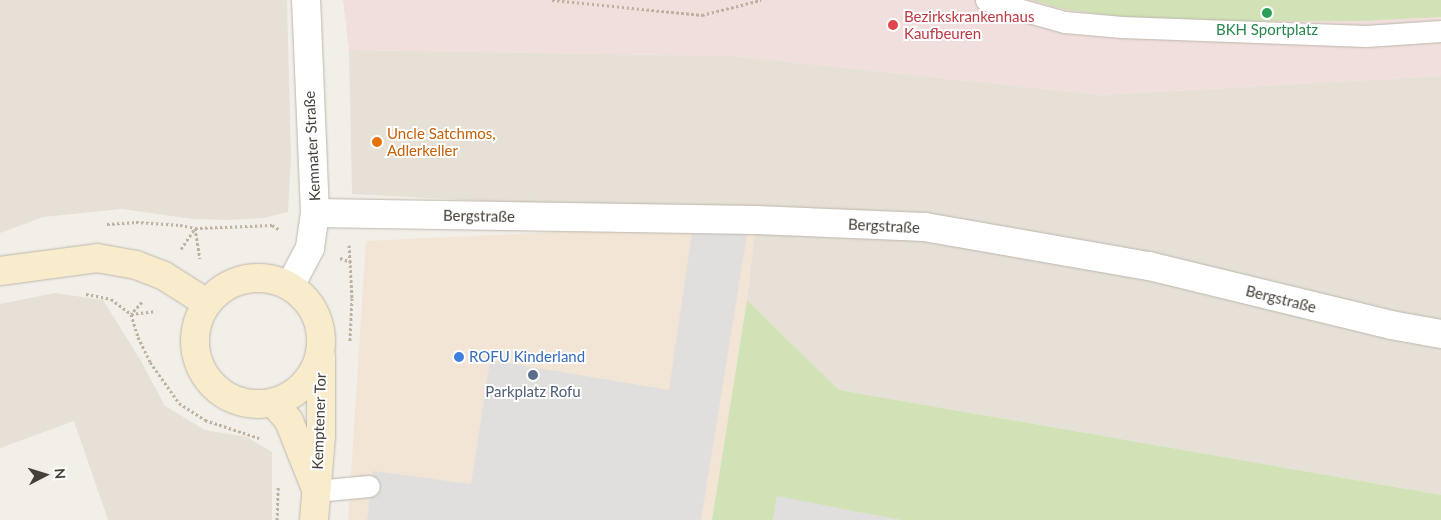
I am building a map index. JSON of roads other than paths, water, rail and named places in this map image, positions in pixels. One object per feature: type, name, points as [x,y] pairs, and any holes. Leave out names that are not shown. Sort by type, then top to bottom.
[{"type":"main road","points":[[0,271],[97,258],[136,265],[164,276],[207,303]]},
{"type":"main road","points":[[252,278],[273,279],[290,286],[310,304],[320,325],[321,351],[309,379],[293,394],[274,403],[262,405],[233,400],[218,391],[204,374],[196,354],[194,342],[198,319],[207,303],[218,291],[235,282],[252,278]]},
{"type":"main road","name":"Kemptener Tor","points":[[314,520],[321,436],[321,351]]},
{"type":"main road","name":"Kemptener Tor","points":[[274,403],[289,421],[316,491]]},
{"type":"street","name":"Kemnater Straße","points":[[290,286],[310,248],[315,213],[306,0]]},
{"type":"street","name":"Bergstraße","points":[[315,213],[756,220],[924,227],[1149,266],[1391,325],[1441,334]]},
{"type":"lane","points":[[986,0],[1065,22],[1122,27],[1366,36],[1441,31]]},
{"type":"lane","points":[[316,491],[369,486]]},
{"type":"place","name":"BKH Sportplatz","points":[[1267,13]]},
{"type":"place","name":"Bezirkskrankenhaus Kaufbeuren","points":[[893,25]]},
{"type":"place","name":"Uncle Satchmos, Adlerkeller","points":[[377,142]]},
{"type":"place","name":"ROFU Kinderland","points":[[459,357]]},
{"type":"place","name":"Parkplatz Rofu","points":[[533,375]]}]
